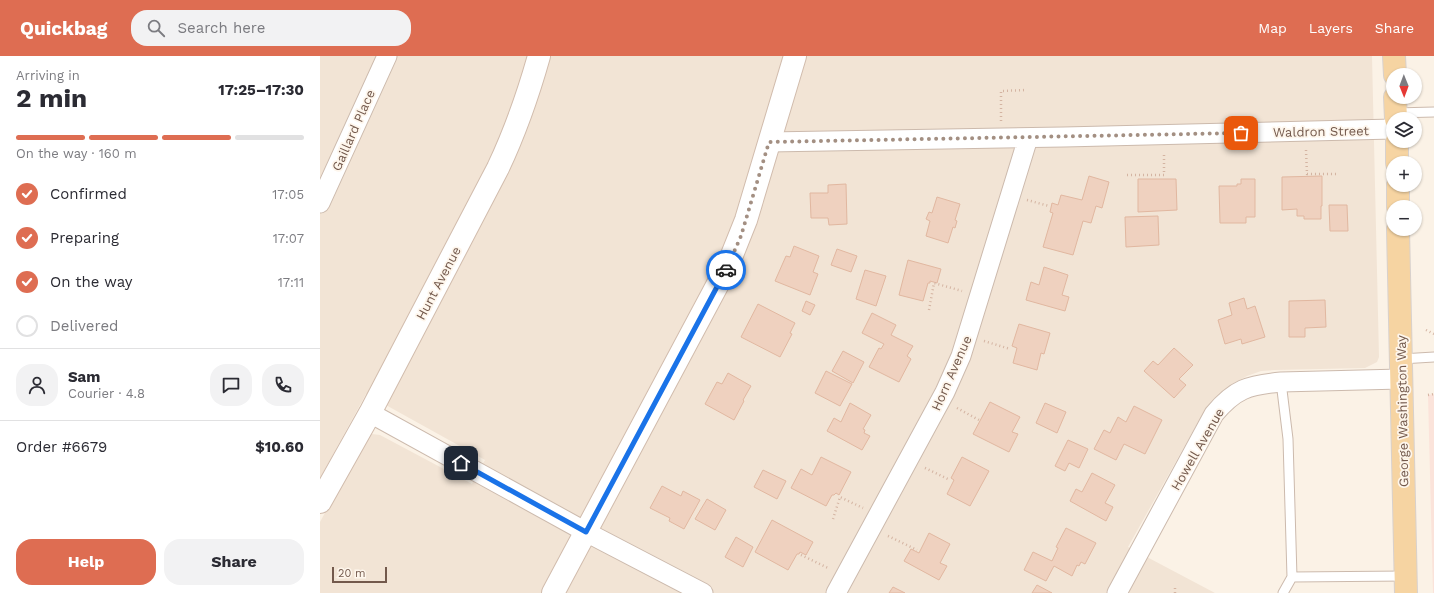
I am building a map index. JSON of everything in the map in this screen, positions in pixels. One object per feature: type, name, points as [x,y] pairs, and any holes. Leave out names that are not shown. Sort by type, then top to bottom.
[{"type":"main road","points":[[1394,56],[1395,68]]},
{"type":"main road","name":"George Washington Way","points":[[1398,236],[1406,585]]},
{"type":"street","name":"Gaillard Place","points":[[320,203],[387,56]]},
{"type":"street","name":"Hunt Avenue","points":[[320,502],[370,413],[498,168],[514,135],[539,56]]},
{"type":"street","points":[[553,593],[728,265],[741,236],[795,56]]},
{"type":"street","name":"Waldron Street","points":[[769,142],[1028,138],[1386,116]]},
{"type":"street","name":"Horn Avenue","points":[[836,593],[945,392],[961,356],[1028,138]]},
{"type":"street","name":"Howell Avenue","points":[[1117,593],[1214,414],[1226,400],[1237,392],[1250,387],[1281,382],[1401,369]]},
{"type":"street","points":[[370,413],[586,532],[703,593]]},
{"type":"lane","points":[[1422,113],[1434,112]]},
{"type":"lane","points":[[1401,369],[1434,357]]},
{"type":"lane","points":[[1281,382],[1288,439],[1292,577],[1283,593]]},
{"type":"lane","points":[[1292,577],[1406,585]]},
{"type":"path","points":[[1001,120],[1001,91],[1026,90]]},
{"type":"path","points":[[1306,147],[1307,174],[1338,174]]},
{"type":"path","points":[[1127,175],[1164,175],[1164,150]]},
{"type":"path","points":[[1025,199],[1049,206]]},
{"type":"path","points":[[929,310],[934,283],[965,292]]},
{"type":"path","points":[[1426,330],[1434,334]]},
{"type":"path","points":[[983,341],[1010,349]]},
{"type":"path","points":[[1428,394],[1434,394]]},
{"type":"path","points":[[956,407],[979,420]]},
{"type":"path","points":[[923,467],[948,479]]},
{"type":"path","points":[[833,519],[840,497],[863,508]]},
{"type":"path","points":[[886,534],[917,550]]},
{"type":"path","points":[[801,555],[831,569]]},
{"type":"path","points":[[1175,585],[1175,593]]},
{"type":"shaded area","points":[[320,56],[1372,56],[1379,357],[1377,362],[1365,368],[1275,370],[1261,371],[1247,376],[1230,385],[1211,405],[1198,422],[1128,547],[1215,593],[320,593],[320,522],[366,437],[372,434],[380,435],[472,484],[485,460],[366,394],[320,478]]},
{"type":"shaded area","points":[[1434,394],[1434,593],[1433,593],[1428,395]]},
{"type":"building","points":[[1089,176],[1109,182],[1102,208],[1096,206],[1091,223],[1083,221],[1073,255],[1043,247],[1053,213],[1050,212],[1052,203],[1058,205],[1061,195],[1082,200]]},
{"type":"building","points":[[1322,176],[1321,219],[1304,219],[1304,216],[1297,216],[1297,209],[1282,210],[1282,177]]},
{"type":"building","points":[[1138,179],[1176,179],[1177,210],[1138,212]]},
{"type":"building","points":[[1241,179],[1255,179],[1255,217],[1246,217],[1246,223],[1220,223],[1219,186],[1237,186],[1237,184],[1241,184]]},
{"type":"building","points":[[846,184],[847,224],[829,225],[828,218],[811,218],[810,193],[828,193],[828,185]]},
{"type":"building","points":[[937,197],[960,204],[955,220],[957,221],[955,228],[953,227],[948,243],[926,236],[930,221],[926,219],[929,212],[932,213]]},
{"type":"building","points":[[1329,205],[1347,205],[1348,231],[1330,231]]},
{"type":"building","points":[[1158,216],[1159,245],[1126,247],[1125,217]]},
{"type":"building","points":[[794,246],[819,256],[813,272],[818,274],[810,295],[775,281],[786,256],[790,257]]},
{"type":"building","points":[[837,249],[857,256],[851,272],[831,265]]},
{"type":"building","points":[[908,260],[941,269],[937,283],[930,281],[930,283],[928,283],[923,301],[899,295]]},
{"type":"building","points":[[1044,267],[1068,275],[1062,295],[1069,297],[1065,311],[1026,300],[1031,282],[1039,285]]},
{"type":"building","points":[[865,270],[886,276],[876,306],[856,299]]},
{"type":"building","points":[[1244,298],[1247,309],[1255,306],[1265,337],[1242,344],[1241,339],[1225,344],[1218,320],[1232,315],[1229,303]]},
{"type":"building","points":[[1325,300],[1326,327],[1305,328],[1305,337],[1289,337],[1289,301]]},
{"type":"building","points":[[806,301],[815,305],[810,315],[802,311]]},
{"type":"building","points":[[758,304],[795,323],[790,333],[792,334],[780,357],[741,337]]},
{"type":"building","points":[[872,313],[896,325],[891,335],[913,346],[907,356],[911,359],[899,382],[869,367],[879,348],[881,349],[884,344],[862,333]]},
{"type":"building","points":[[1019,324],[1050,333],[1044,354],[1041,353],[1037,370],[1013,363],[1017,348],[1012,346]]},
{"type":"building","points":[[1174,348],[1193,365],[1179,379],[1186,385],[1174,398],[1144,371],[1153,361],[1158,365]]},
{"type":"building","points":[[843,351],[864,362],[853,383],[832,371]]},
{"type":"building","points":[[826,371],[852,384],[840,406],[815,393]]},
{"type":"building","points":[[728,373],[751,386],[734,420],[705,404],[717,382],[722,384]]},
{"type":"building","points":[[990,402],[1020,417],[1012,432],[1018,434],[1009,452],[973,434]]},
{"type":"building","points":[[850,403],[871,415],[863,429],[865,430],[864,433],[870,436],[862,450],[827,431],[834,418],[841,422]]},
{"type":"building","points":[[1045,403],[1066,412],[1057,433],[1036,423]]},
{"type":"building","points":[[1134,406],[1162,420],[1145,454],[1124,444],[1116,460],[1094,449],[1104,430],[1110,433],[1118,417],[1126,422]]},
{"type":"building","points":[[1068,440],[1088,449],[1079,468],[1069,463],[1065,471],[1055,466]]},
{"type":"building","points":[[821,457],[851,472],[839,495],[836,493],[832,495],[826,506],[791,488],[801,469],[812,475]]},
{"type":"building","points":[[962,457],[989,471],[970,506],[947,494],[954,480],[951,478]]},
{"type":"building","points":[[763,470],[786,481],[777,499],[754,487]]},
{"type":"building","points":[[1092,473],[1115,485],[1105,503],[1113,507],[1106,521],[1070,501],[1076,489],[1082,492]]},
{"type":"building","points":[[662,486],[681,496],[683,491],[700,500],[684,529],[669,521],[670,518],[650,508]]},
{"type":"building","points":[[707,499],[726,510],[715,530],[695,519]]},
{"type":"building","points":[[772,520],[813,542],[806,555],[800,552],[797,554],[788,570],[755,552]]},
{"type":"building","points":[[1066,528],[1096,543],[1085,564],[1081,562],[1079,566],[1077,565],[1072,576],[1054,566],[1046,581],[1024,570],[1033,552],[1052,561],[1058,548],[1056,547]]},
{"type":"building","points":[[929,533],[950,544],[940,563],[947,566],[939,580],[904,561],[911,549],[919,553]]},
{"type":"building","points":[[736,537],[753,547],[743,567],[725,557]]},
{"type":"building","points":[[1037,585],[1052,593],[1032,593]]},
{"type":"building","points":[[893,587],[905,593],[889,593]]},
{"type":"way so far","points":[[726,270],[741,236],[769,142],[1241,133]]},
{"type":"route","points":[[461,463],[586,532],[726,270]]}]
